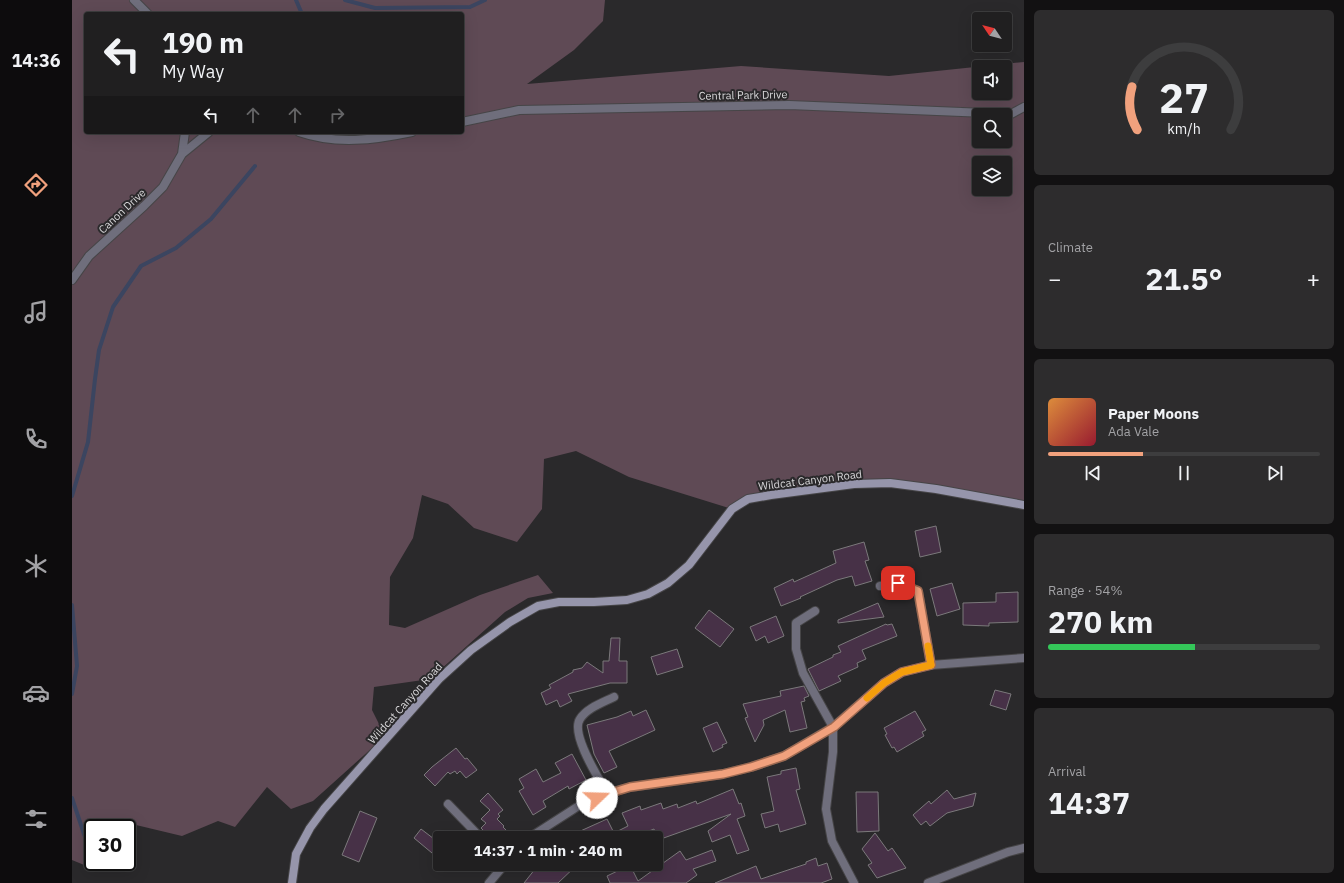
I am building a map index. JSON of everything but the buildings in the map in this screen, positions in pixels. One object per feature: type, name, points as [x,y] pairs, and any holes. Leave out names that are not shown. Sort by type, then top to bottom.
[{"type":"street","points":[[134,0],[146,12]]},
{"type":"street","name":"Central Park Drive","points":[[464,122],[519,110],[789,105],[1011,114],[1024,107]]},
{"type":"street","name":"Canon Drive","points":[[182,154],[185,134]]},
{"type":"street","name":"Canon Drive","points":[[72,280],[89,256],[163,187],[182,154],[207,134]]},
{"type":"street","points":[[306,134],[320,138],[365,140],[400,134]]},
{"type":"street","name":"Wildcat Canyon Road","points":[[292,883],[296,854],[310,828],[324,809],[439,679],[471,650],[510,622],[538,606],[559,602],[627,600],[648,594],[668,583],[688,565],[732,509],[748,499],[854,484],[890,483],[936,489],[1024,506]]},
{"type":"street","points":[[880,586],[898,583],[918,591],[931,665]]},
{"type":"street","points":[[815,611],[796,623],[796,649],[803,673],[834,727],[833,752],[826,809],[832,842],[854,883]]},
{"type":"street","points":[[540,831],[577,807],[607,794],[630,787],[723,774],[751,767],[784,756],[834,727],[884,683],[902,672],[931,665],[1024,658]]},
{"type":"street","points":[[607,794],[585,755],[577,729],[579,720],[591,708],[614,697]]},
{"type":"street","points":[[448,804],[474,831]]},
{"type":"street","points":[[928,883],[1008,852],[1024,848]]},
{"type":"street","points":[[489,883],[499,871]]},
{"type":"shaded area","points":[[72,0],[605,0],[603,21],[574,50],[527,84],[741,66],[889,76],[972,67],[972,100],[1012,100],[1012,63],[1024,62],[1024,505],[890,483],[771,495],[732,509],[629,477],[576,451],[544,459],[542,509],[517,542],[474,528],[448,504],[422,495],[413,538],[390,577],[389,625],[405,628],[480,595],[538,575],[553,593],[528,598],[505,612],[430,679],[374,687],[372,710],[384,734],[372,748],[313,801],[291,809],[267,787],[235,827],[218,821],[182,836],[136,825],[136,819],[84,819],[84,865],[72,860]]},
{"type":"waterway","points":[[296,0],[301,12]]},
{"type":"waterway","points":[[345,0],[375,8],[470,7],[485,0]]},
{"type":"waterway","points":[[72,496],[88,442],[99,350],[113,307],[141,266],[176,248],[211,219],[255,166]]},
{"type":"waterway","points":[[72,605],[77,666],[72,694]]},
{"type":"waterway","points":[[72,798],[84,834]]},
{"type":"slow traffic","points":[[867,698],[884,683],[902,672],[931,665],[928,646]]},
{"type":"route","points":[[597,798],[630,787],[723,774],[751,767],[784,756],[834,727],[884,683],[902,672],[931,665],[918,591],[898,583]]}]
